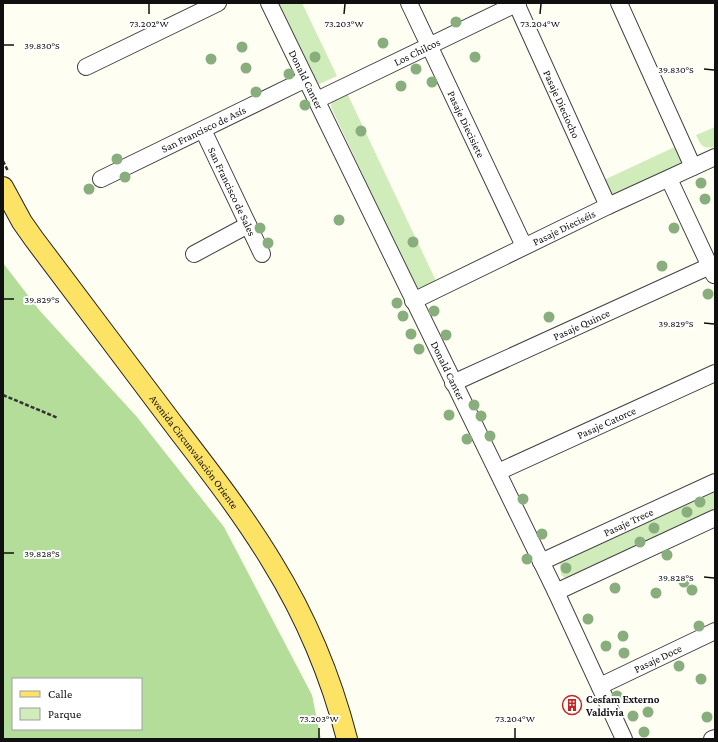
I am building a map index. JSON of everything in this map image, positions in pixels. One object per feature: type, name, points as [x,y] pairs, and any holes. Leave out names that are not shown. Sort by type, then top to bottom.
[{"type":"main road","name":"Avenida Circunvalación Oriente","points":[[3,187],[22,222],[34,239],[199,458],[272,561],[306,624],[320,656],[332,689],[347,739]]},
{"type":"street","points":[[86,67],[218,3]]},
{"type":"street","name":"Donald Canter","points":[[269,3],[556,592],[624,739]]},
{"type":"street","name":"Pasaje Diecisiete","points":[[409,3],[524,246]]},
{"type":"street","name":"Los Chilcos","points":[[317,100],[429,44],[517,3]]},
{"type":"street","name":"Pasaje Dieciocho","points":[[517,3],[608,206]]},
{"type":"street","points":[[618,3],[693,166]]},
{"type":"street","name":"San Francisco de Asís","points":[[101,179],[306,79]]},
{"type":"street","name":"San Francisco de Sales","points":[[203,130],[262,254]]},
{"type":"street","name":"Pasaje Dieciséis","points":[[414,300],[608,206],[670,179],[693,166],[715,157]]},
{"type":"street","points":[[670,179],[713,272]]},
{"type":"street","points":[[194,254],[248,225]]},
{"type":"street","name":"Pasaje Quince","points":[[453,383],[713,272]]},
{"type":"street","name":"Pasaje Catorce","points":[[498,472],[715,373]]},
{"type":"street","name":"Pasaje Trece","points":[[541,562],[715,482]]},
{"type":"street","points":[[556,592],[715,518]]},
{"type":"street","name":"Pasaje Doce","points":[[600,686],[715,631]]},
{"type":"path","points":[[3,396],[58,418]]},
{"type":"green space","points":[[278,3],[302,3],[337,76],[317,85]]},
{"type":"green space","points":[[347,93],[437,283],[429,287],[416,288],[331,107],[332,100]]},
{"type":"green space","points":[[715,127],[715,147],[708,148],[703,146],[699,142],[696,135]]},
{"type":"green space","points":[[679,145],[685,159],[682,164],[618,196],[611,194],[604,180]]},
{"type":"green space","points":[[3,263],[40,311],[137,417],[224,527],[312,695],[321,739],[3,739]]},
{"type":"green space","points":[[715,491],[715,509],[568,580],[561,575],[560,563]]},
{"type":"place","name":"Cesfam Externo Valdivia","points":[[572,705]]}]
